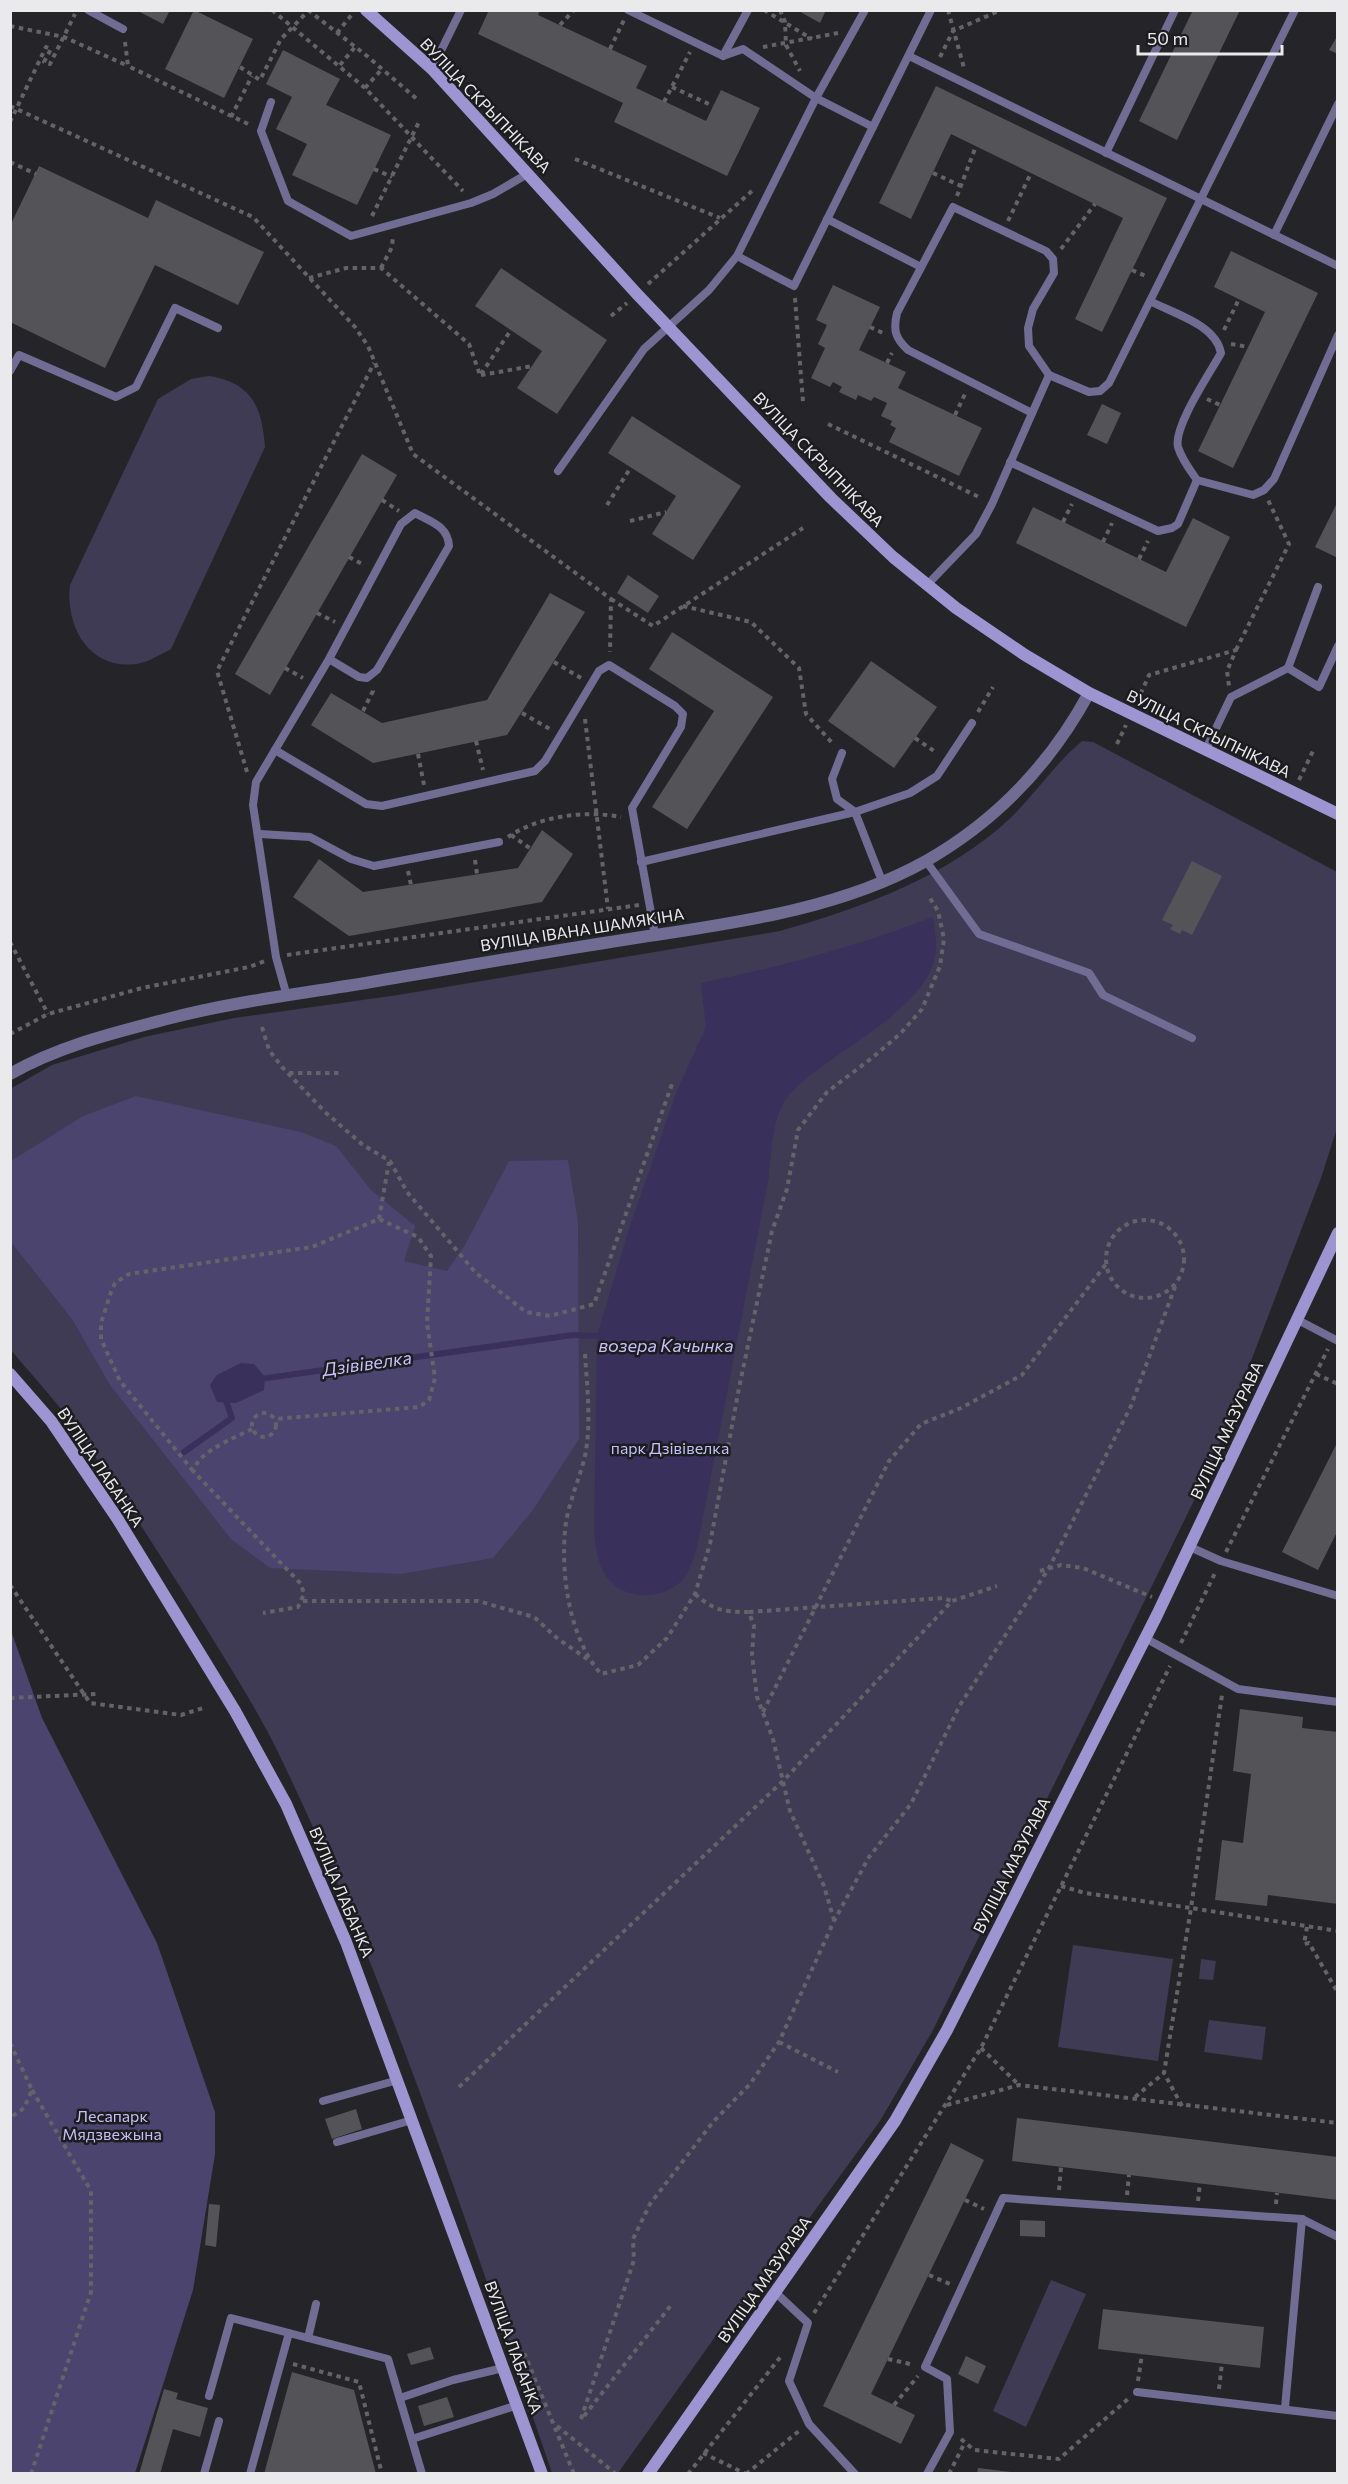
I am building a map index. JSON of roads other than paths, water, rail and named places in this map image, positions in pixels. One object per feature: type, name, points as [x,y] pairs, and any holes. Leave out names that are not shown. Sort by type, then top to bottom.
[{"type":"main road","name":"ВУЛІЦА СКРЫПНІКАВА","points":[[366,10],[432,69],[637,294],[831,498],[893,557],[927,585],[1025,655],[1089,693],[1338,814]]},
{"type":"main road","name":"ВУЛІЦА МАЗУРАВА","points":[[648,2474],[895,2121],[947,2030],[1190,1547],[1338,1233]]},
{"type":"main road","name":"ВУЛІЦА ЛАБАНКА","points":[[10,1374],[51,1421],[117,1518],[235,1710],[286,1804],[346,1942],[542,2474]]},
{"type":"street","name":"ВУЛІЦА ІВАНА ШАМЯКІНА","points":[[10,1074],[83,1041],[202,1010],[286,993],[369,982],[775,914],[842,896],[926,861],[969,833],[1019,790],[1062,740],[1089,693]]},
{"type":"lane","points":[[88,10],[123,29]]},
{"type":"lane","points":[[432,69],[461,10]]},
{"type":"lane","points":[[723,56],[748,10]]},
{"type":"lane","points":[[558,471],[644,349],[709,290],[737,256],[816,98],[857,29],[865,10]]},
{"type":"lane","points":[[737,256],[794,286],[931,10]]},
{"type":"lane","points":[[1106,153],[1175,10]]},
{"type":"lane","points":[[1032,413],[908,350],[898,341],[894,329],[897,313],[953,207],[1046,251],[1053,259],[1054,273],[1033,309],[1028,328],[1029,346],[1049,375],[1089,392],[1100,391],[1109,383],[1152,302],[1294,10]]},
{"type":"lane","points":[[628,11],[723,56],[743,49],[816,98],[873,127]]},
{"type":"lane","points":[[909,56],[1338,266]]},
{"type":"lane","points":[[271,102],[261,131],[288,201],[351,236],[471,203],[493,194],[529,173]]},
{"type":"lane","points":[[1274,235],[1338,104]]},
{"type":"lane","points":[[827,219],[921,267]]},
{"type":"lane","points":[[1152,302],[1210,331],[1219,342],[1221,353],[1180,428],[1177,445],[1197,480],[1252,495],[1264,490],[1274,479],[1338,335]]},
{"type":"lane","points":[[10,371],[19,355],[116,398],[136,387],[175,308],[218,328]]},
{"type":"lane","points":[[927,585],[976,534],[992,504],[1049,375]]},
{"type":"lane","points":[[1010,462],[1158,531],[1178,524],[1197,480]]},
{"type":"lane","points":[[286,993],[276,957],[253,792],[329,659],[401,524],[415,513],[443,528],[448,536],[449,546],[377,670],[367,678],[359,677],[329,659]]},
{"type":"lane","points":[[1206,749],[1231,697],[1288,668],[1318,586]]},
{"type":"lane","points":[[1288,668],[1319,687],[1338,646]]},
{"type":"lane","points":[[275,750],[366,804],[382,806],[535,771],[545,761],[599,671],[609,665],[675,706],[683,714],[681,727],[632,808],[647,903],[655,935]]},
{"type":"lane","points":[[641,862],[855,812],[910,793],[938,776],[972,723]]},
{"type":"lane","points":[[842,753],[832,778],[837,799],[855,812],[882,881]]},
{"type":"lane","points":[[260,834],[310,837],[351,859],[374,866],[499,842]]},
{"type":"lane","points":[[926,861],[979,934],[1089,974],[1102,995],[1192,1038]]},
{"type":"lane","points":[[1296,1319],[1335,1339]]},
{"type":"lane","points":[[1190,1547],[1221,1562],[1338,1596]]},
{"type":"lane","points":[[1145,1638],[1238,1689],[1338,1702]]},
{"type":"lane","points":[[322,2101],[398,2080]]},
{"type":"lane","points":[[337,2142],[412,2120]]},
{"type":"lane","points":[[927,2474],[950,2432],[947,2379],[925,2367],[1003,2198],[1302,2219],[1338,2237]]},
{"type":"lane","points":[[1286,2408],[1302,2219]]},
{"type":"lane","points":[[776,2292],[808,2323],[789,2381],[809,2424],[855,2474]]},
{"type":"lane","points":[[308,2338],[316,2304]]},
{"type":"lane","points":[[209,2396],[231,2318],[388,2359],[422,2474]]},
{"type":"lane","points":[[250,2474],[289,2333]]},
{"type":"lane","points":[[400,2398],[453,2380],[503,2368]]},
{"type":"lane","points":[[1137,2392],[1338,2416]]},
{"type":"lane","points":[[412,2439],[518,2405]]},
{"type":"lane","points":[[204,2474],[219,2421]]},
{"type":"water","name":"возера Качынка","points":[[933,917],[936,949],[930,971],[917,991],[876,1028],[808,1077],[784,1102],[776,1122],[769,1176],[697,1548],[687,1574],[672,1588],[652,1595],[622,1590],[608,1579],[601,1567],[594,1533],[597,1336],[629,1229],[677,1091],[706,1027],[701,983],[818,955]]},
{"type":"water","points":[[241,1363],[254,1364],[265,1377],[264,1390],[236,1403],[217,1402],[210,1385],[217,1375]]},
{"type":"waterway","name":"Дзівівелка","points":[[260,1379],[573,1335],[597,1336]]},
{"type":"waterway","name":"Дзівівелка","points":[[184,1452],[232,1418],[224,1395]]},
{"type":"park label","name":"парк Дзівівелка","points":[[670,1447]]},
{"type":"park label","name":"Лесапарк Мядзвежына","points":[[112,2124]]}]
